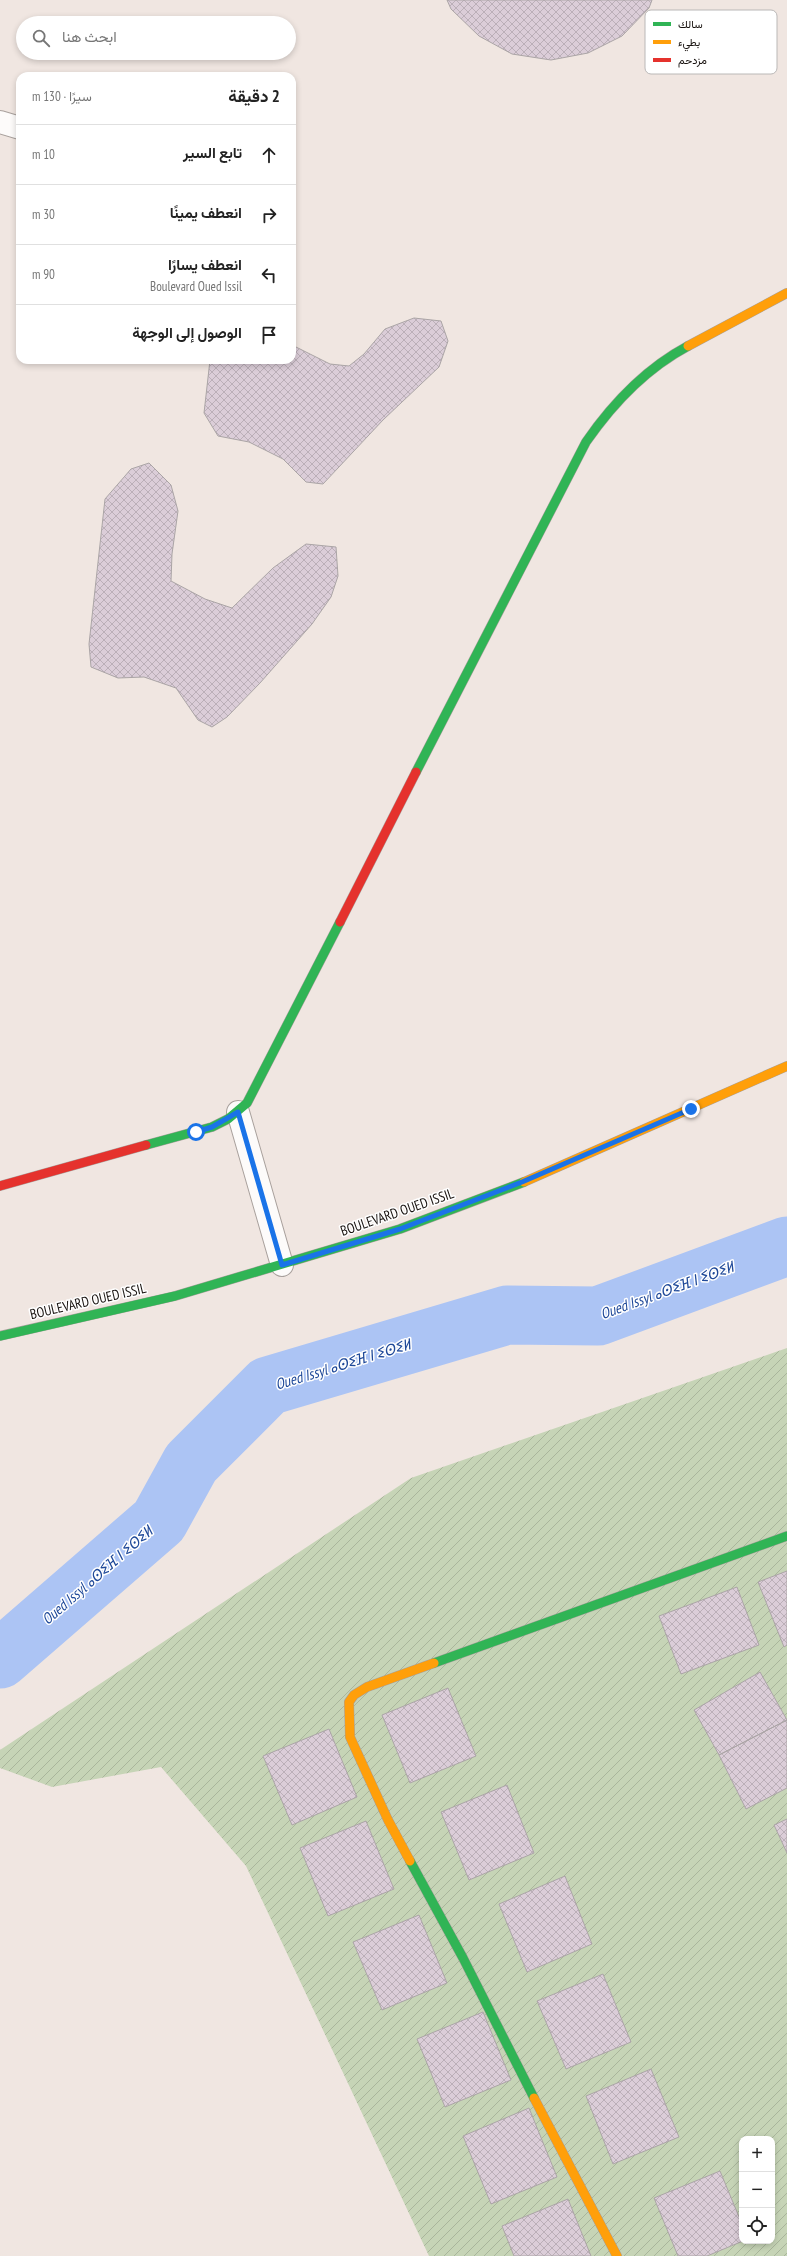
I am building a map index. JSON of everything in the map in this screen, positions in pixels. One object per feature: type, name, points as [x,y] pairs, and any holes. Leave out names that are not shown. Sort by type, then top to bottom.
[{"type":"street","points":[[0,122],[16,127]]},
{"type":"street","points":[[0,1186],[212,1127],[238,1112],[251,1096],[553,505],[568,470],[587,438],[610,407],[637,381],[667,358],[787,293]]},
{"type":"street","name":"BOULEVARD OUED ISSIL","points":[[0,1336],[175,1296],[400,1229],[522,1182],[787,1066]]},
{"type":"street","points":[[238,1112],[282,1265]]},
{"type":"street","points":[[618,2256],[511,2055],[460,1951],[388,1820],[350,1737],[349,1702],[354,1695],[367,1687],[787,1536]]},
{"type":"green space","points":[[787,1348],[787,2256],[429,2256],[246,1866],[161,1767],[52,1787],[0,1768],[0,1750],[411,1478]]},
{"type":"building","points":[[447,0],[652,0],[649,8],[645,10],[645,12],[622,36],[588,53],[551,60],[512,54],[479,36],[451,9]]},
{"type":"building","points":[[414,318],[441,321],[448,341],[439,367],[383,420],[323,484],[306,482],[283,459],[249,442],[218,436],[204,413],[210,364],[296,364],[296,347],[330,364],[349,366],[364,354],[385,329]]},
{"type":"building","points":[[149,463],[171,485],[178,511],[172,554],[171,581],[205,599],[232,608],[273,568],[306,544],[336,547],[338,576],[331,597],[312,624],[260,683],[227,717],[212,727],[198,720],[176,688],[144,677],[118,678],[91,667],[89,644],[105,499],[131,469]]},
{"type":"building","points":[[787,1571],[787,1645],[784,1647],[758,1582]]},
{"type":"building","points":[[737,1587],[759,1645],[681,1674],[659,1616]]},
{"type":"building","points":[[760,1672],[787,1720],[719,1755],[694,1710]]},
{"type":"building","points":[[448,1688],[476,1756],[410,1783],[382,1715]]},
{"type":"building","points":[[787,1720],[787,1788],[746,1809],[719,1755]]},
{"type":"building","points":[[329,1729],[357,1797],[292,1825],[263,1756]]},
{"type":"building","points":[[507,1785],[534,1853],[469,1880],[441,1812]]},
{"type":"building","points":[[787,1819],[787,1853],[774,1825]]},
{"type":"building","points":[[366,1821],[394,1889],[328,1916],[300,1848]]},
{"type":"building","points":[[565,1876],[592,1944],[527,1972],[499,1904]]},
{"type":"building","points":[[419,1915],[447,1983],[382,2010],[353,1942]]},
{"type":"building","points":[[603,1974],[631,2042],[566,2069],[537,2001]]},
{"type":"building","points":[[483,2012],[511,2080],[445,2107],[417,2039]]},
{"type":"building","points":[[651,2069],[679,2137],[613,2164],[586,2096]]},
{"type":"building","points":[[529,2108],[557,2177],[491,2204],[463,2136]]},
{"type":"building","points":[[720,2171],[739,2217],[739,2243],[707,2256],[678,2256],[654,2198]]},
{"type":"building","points":[[568,2199],[591,2256],[514,2256],[502,2226]]},
{"type":"waterway","name":"Oued Issyl ⴰⵙⵉⴼ ⵏ ⵉⵙⵉⵍ","points":[[0,1659],[159,1521],[191,1463],[268,1386],[507,1315],[598,1316],[787,1246]]},
{"type":"traffic: fast","points":[[416,772],[586,442],[607,414],[631,388],[658,365],[688,346]]},
{"type":"traffic: fast","points":[[146,1145],[212,1127],[228,1119],[247,1103],[340,922]]},
{"type":"traffic: fast","points":[[0,1336],[175,1296],[400,1229],[524,1182]]},
{"type":"traffic: fast","points":[[434,1663],[787,1536]]},
{"type":"traffic: fast","points":[[410,1861],[463,1958],[534,2098]]},
{"type":"traffic: slow","points":[[688,346],[787,293]]},
{"type":"traffic: slow","points":[[524,1182],[787,1066]]},
{"type":"traffic: slow","points":[[410,1861],[388,1820],[350,1737],[349,1702],[354,1695],[367,1687],[434,1663]]},
{"type":"traffic: slow","points":[[534,2098],[617,2256]]},
{"type":"traffic: jam","points":[[340,922],[416,772]]},
{"type":"traffic: jam","points":[[0,1186],[146,1145]]},
{"type":"route","points":[[196,1132],[212,1127],[238,1112],[282,1265],[400,1229],[522,1182],[691,1109]]}]
